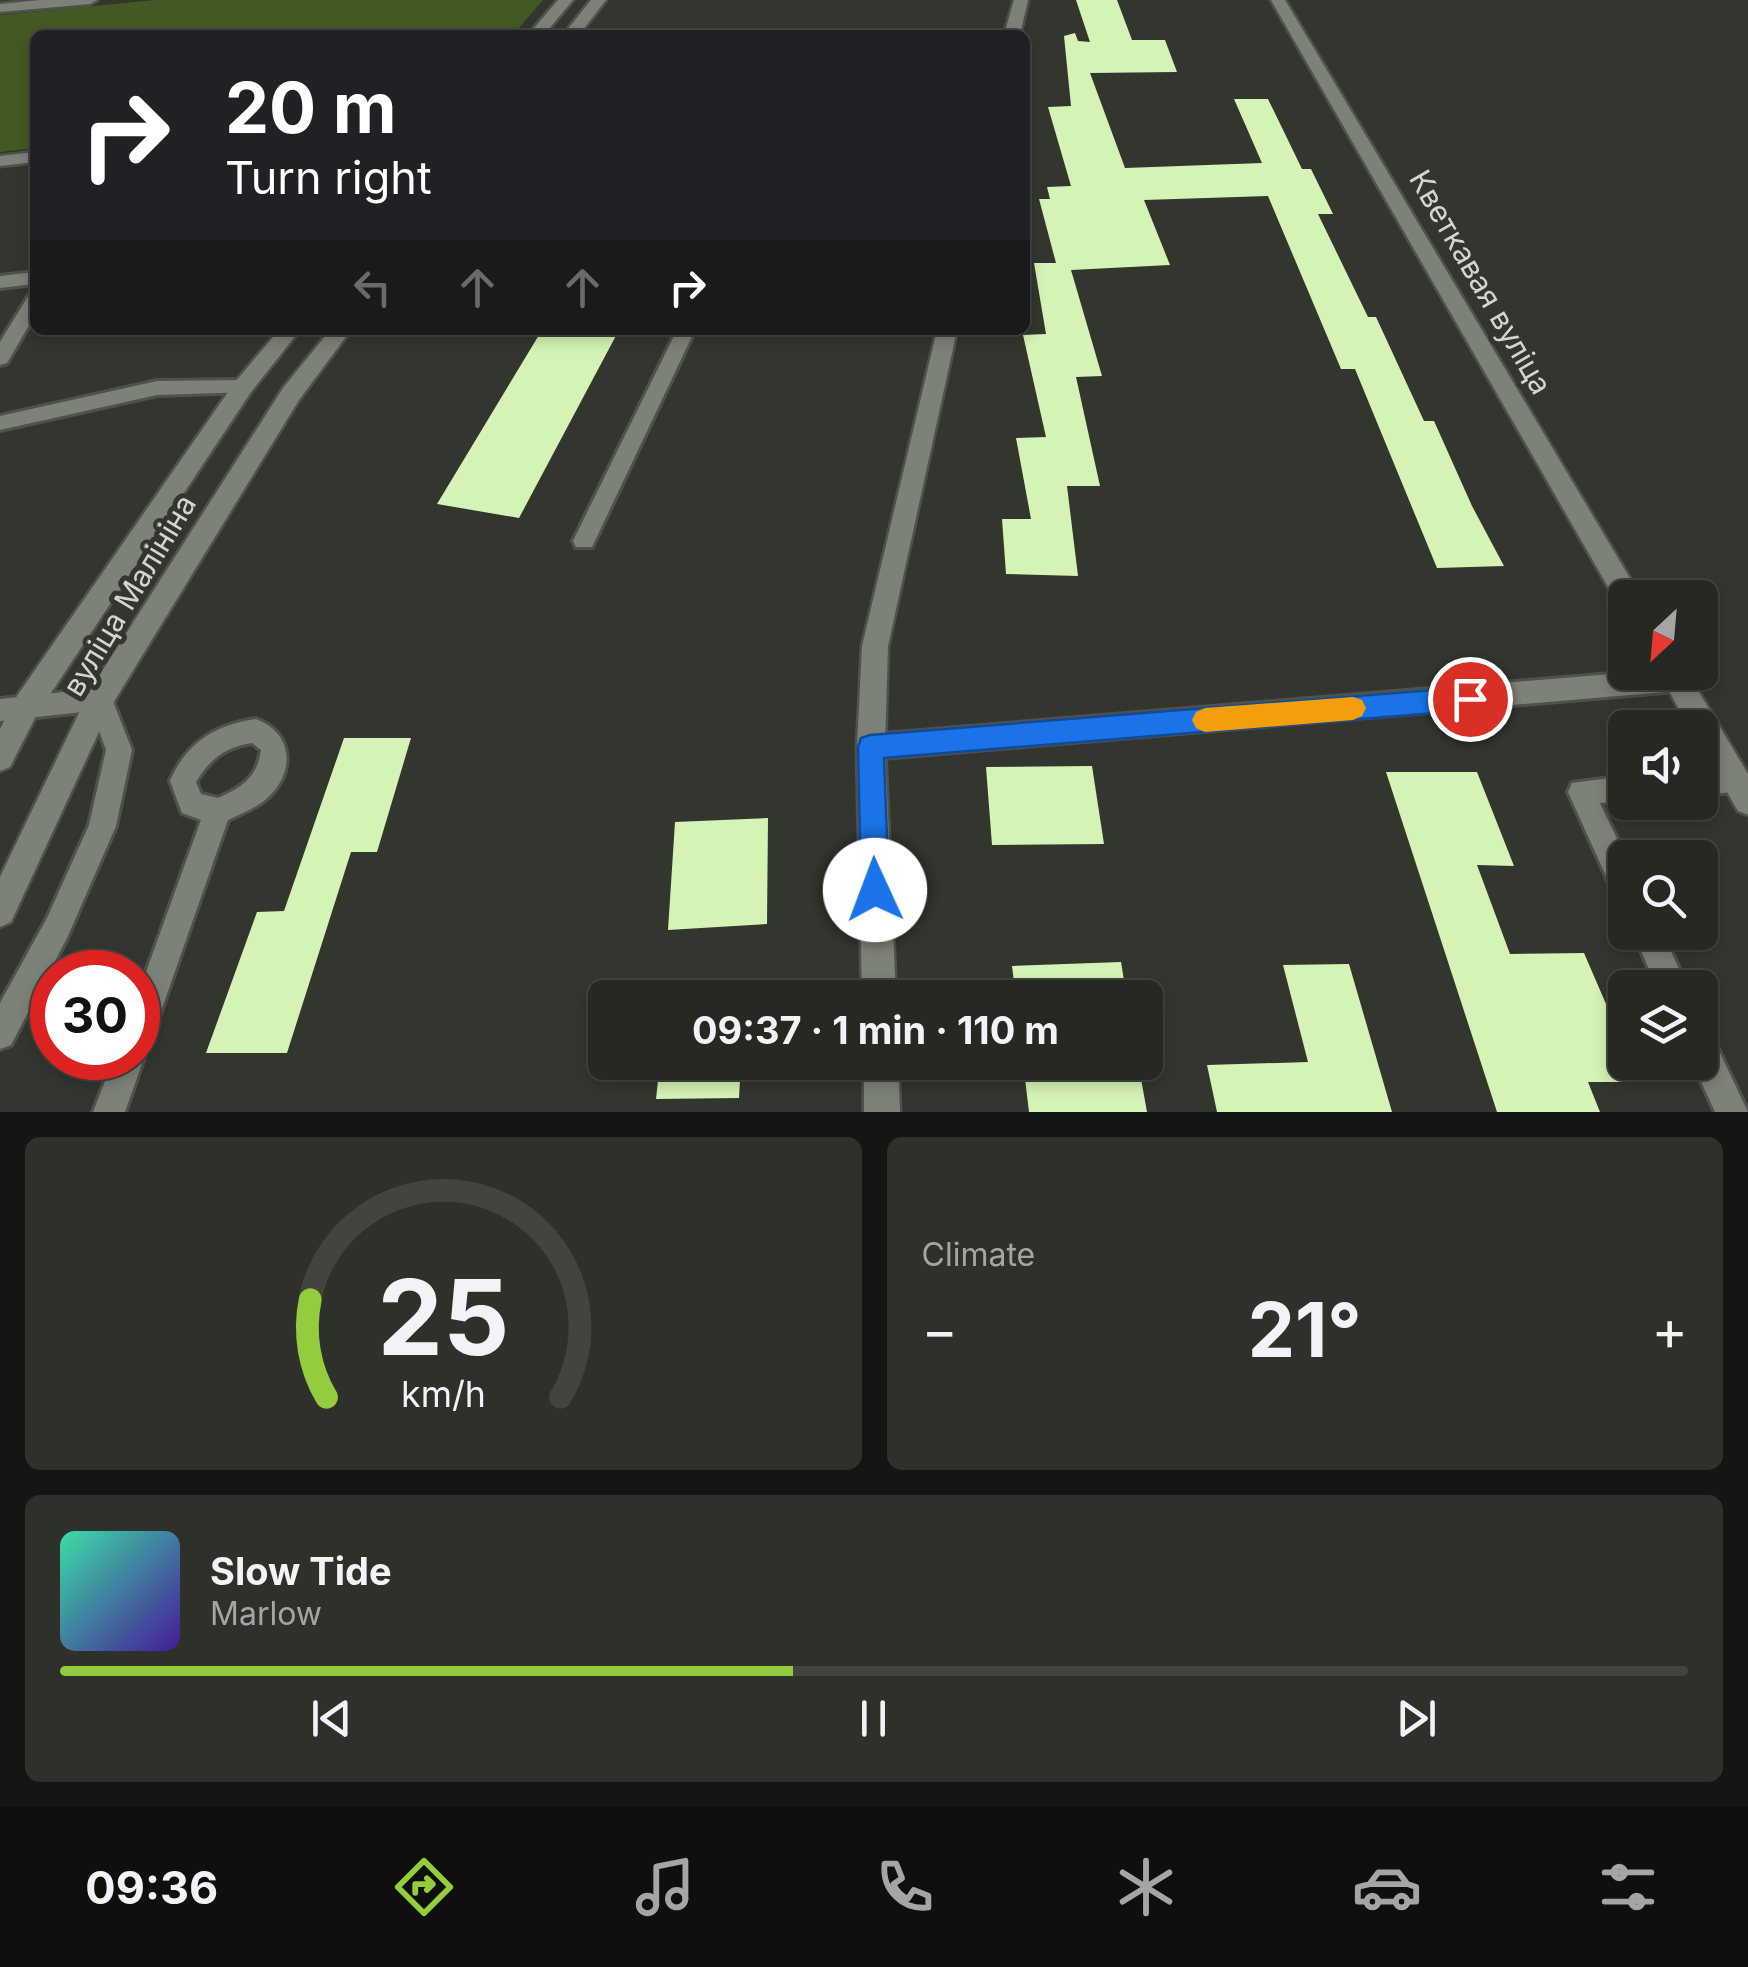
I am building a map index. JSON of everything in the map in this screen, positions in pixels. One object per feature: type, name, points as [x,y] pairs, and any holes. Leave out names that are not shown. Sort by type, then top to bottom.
[{"type":"street","points":[[0,8],[90,0]]},
{"type":"street","points":[[540,30],[566,0]]},
{"type":"street","points":[[575,30],[599,0]]},
{"type":"street","points":[[1013,30],[1020,0]]},
{"type":"street","name":"Кветкавая вуліца","points":[[1278,0],[1617,580]]},
{"type":"street","points":[[0,161],[30,157]]},
{"type":"street","name":"вуліца Малініна","points":[[0,758],[27,705],[244,388],[286,335]]},
{"type":"street","name":"вуліца Малініна","points":[[0,911],[100,698],[291,394],[337,335]]},
{"type":"street","points":[[878,980],[870,747],[875,646],[946,335]]},
{"type":"street","points":[[1682,690],[1742,791]]},
{"type":"street","points":[[881,1080],[882,1112]]},
{"type":"lane","points":[[0,282],[30,279]]},
{"type":"lane","points":[[0,358],[30,307]]},
{"type":"lane","points":[[584,541],[684,335]]},
{"type":"lane","points":[[0,423],[157,388],[244,388]]},
{"type":"lane","points":[[870,747],[1608,682]]},
{"type":"lane","points":[[0,710],[100,698],[119,750],[102,826],[57,928],[0,1034]]},
{"type":"lane","points":[[1608,790],[1581,792],[1608,850]]},
{"type":"lane","points":[[160,973],[218,811]]},
{"type":"lane","points":[[109,1112],[121,1080]]},
{"type":"lane","points":[[1717,1080],[1732,1112]]},
{"type":"green space","points":[[156,0],[543,0],[517,30],[30,30],[30,149],[0,152],[0,15]]},
{"type":"building","points":[[1076,0],[1117,0],[1132,40],[1165,40],[1177,72],[1090,73],[1125,168],[1262,163],[1234,99],[1268,99],[1302,169],[1311,169],[1333,214],[1318,214],[1368,317],[1376,317],[1424,421],[1434,421],[1504,566],[1437,568],[1355,369],[1341,369],[1268,196],[1144,200],[1170,265],[1071,270],[1102,376],[1076,377],[1100,486],[1067,486],[1078,576],[1006,574],[1002,519],[1031,519],[1016,438],[1046,437],[1023,335],[1046,334],[1034,263],[1056,263],[1039,199],[1050,199],[1047,187],[1071,186],[1048,107],[1071,106],[1064,36],[1075,33],[1078,41],[1090,42]]},
{"type":"building","points":[[539,335],[616,335],[519,518],[437,504]]},
{"type":"building","points":[[344,738],[411,738],[377,852],[351,852],[287,1053],[206,1053],[257,912],[284,911]]},
{"type":"building","points":[[1092,766],[1104,844],[992,845],[986,767]]},
{"type":"building","points":[[1386,772],[1477,772],[1514,866],[1477,865],[1510,954],[1584,953],[1608,1009],[1608,1080],[1640,1082],[1588,1082],[1600,1112],[1497,1112]]},
{"type":"building","points":[[768,818],[767,924],[668,930],[675,822]]},
{"type":"building","points":[[1121,962],[1124,980],[1014,980],[1012,966]]},
{"type":"building","points":[[1349,964],[1392,1112],[1217,1112],[1207,1065],[1308,1062],[1283,965]]},
{"type":"building","points":[[658,1080],[740,1080],[739,1098],[656,1099]]},
{"type":"building","points":[[1025,1080],[1141,1080],[1147,1112],[1029,1112]]},
{"type":"slow traffic","points":[[1205,720],[1353,708]]},
{"type":"route","points":[[875,890],[870,747],[1470,699]]}]
